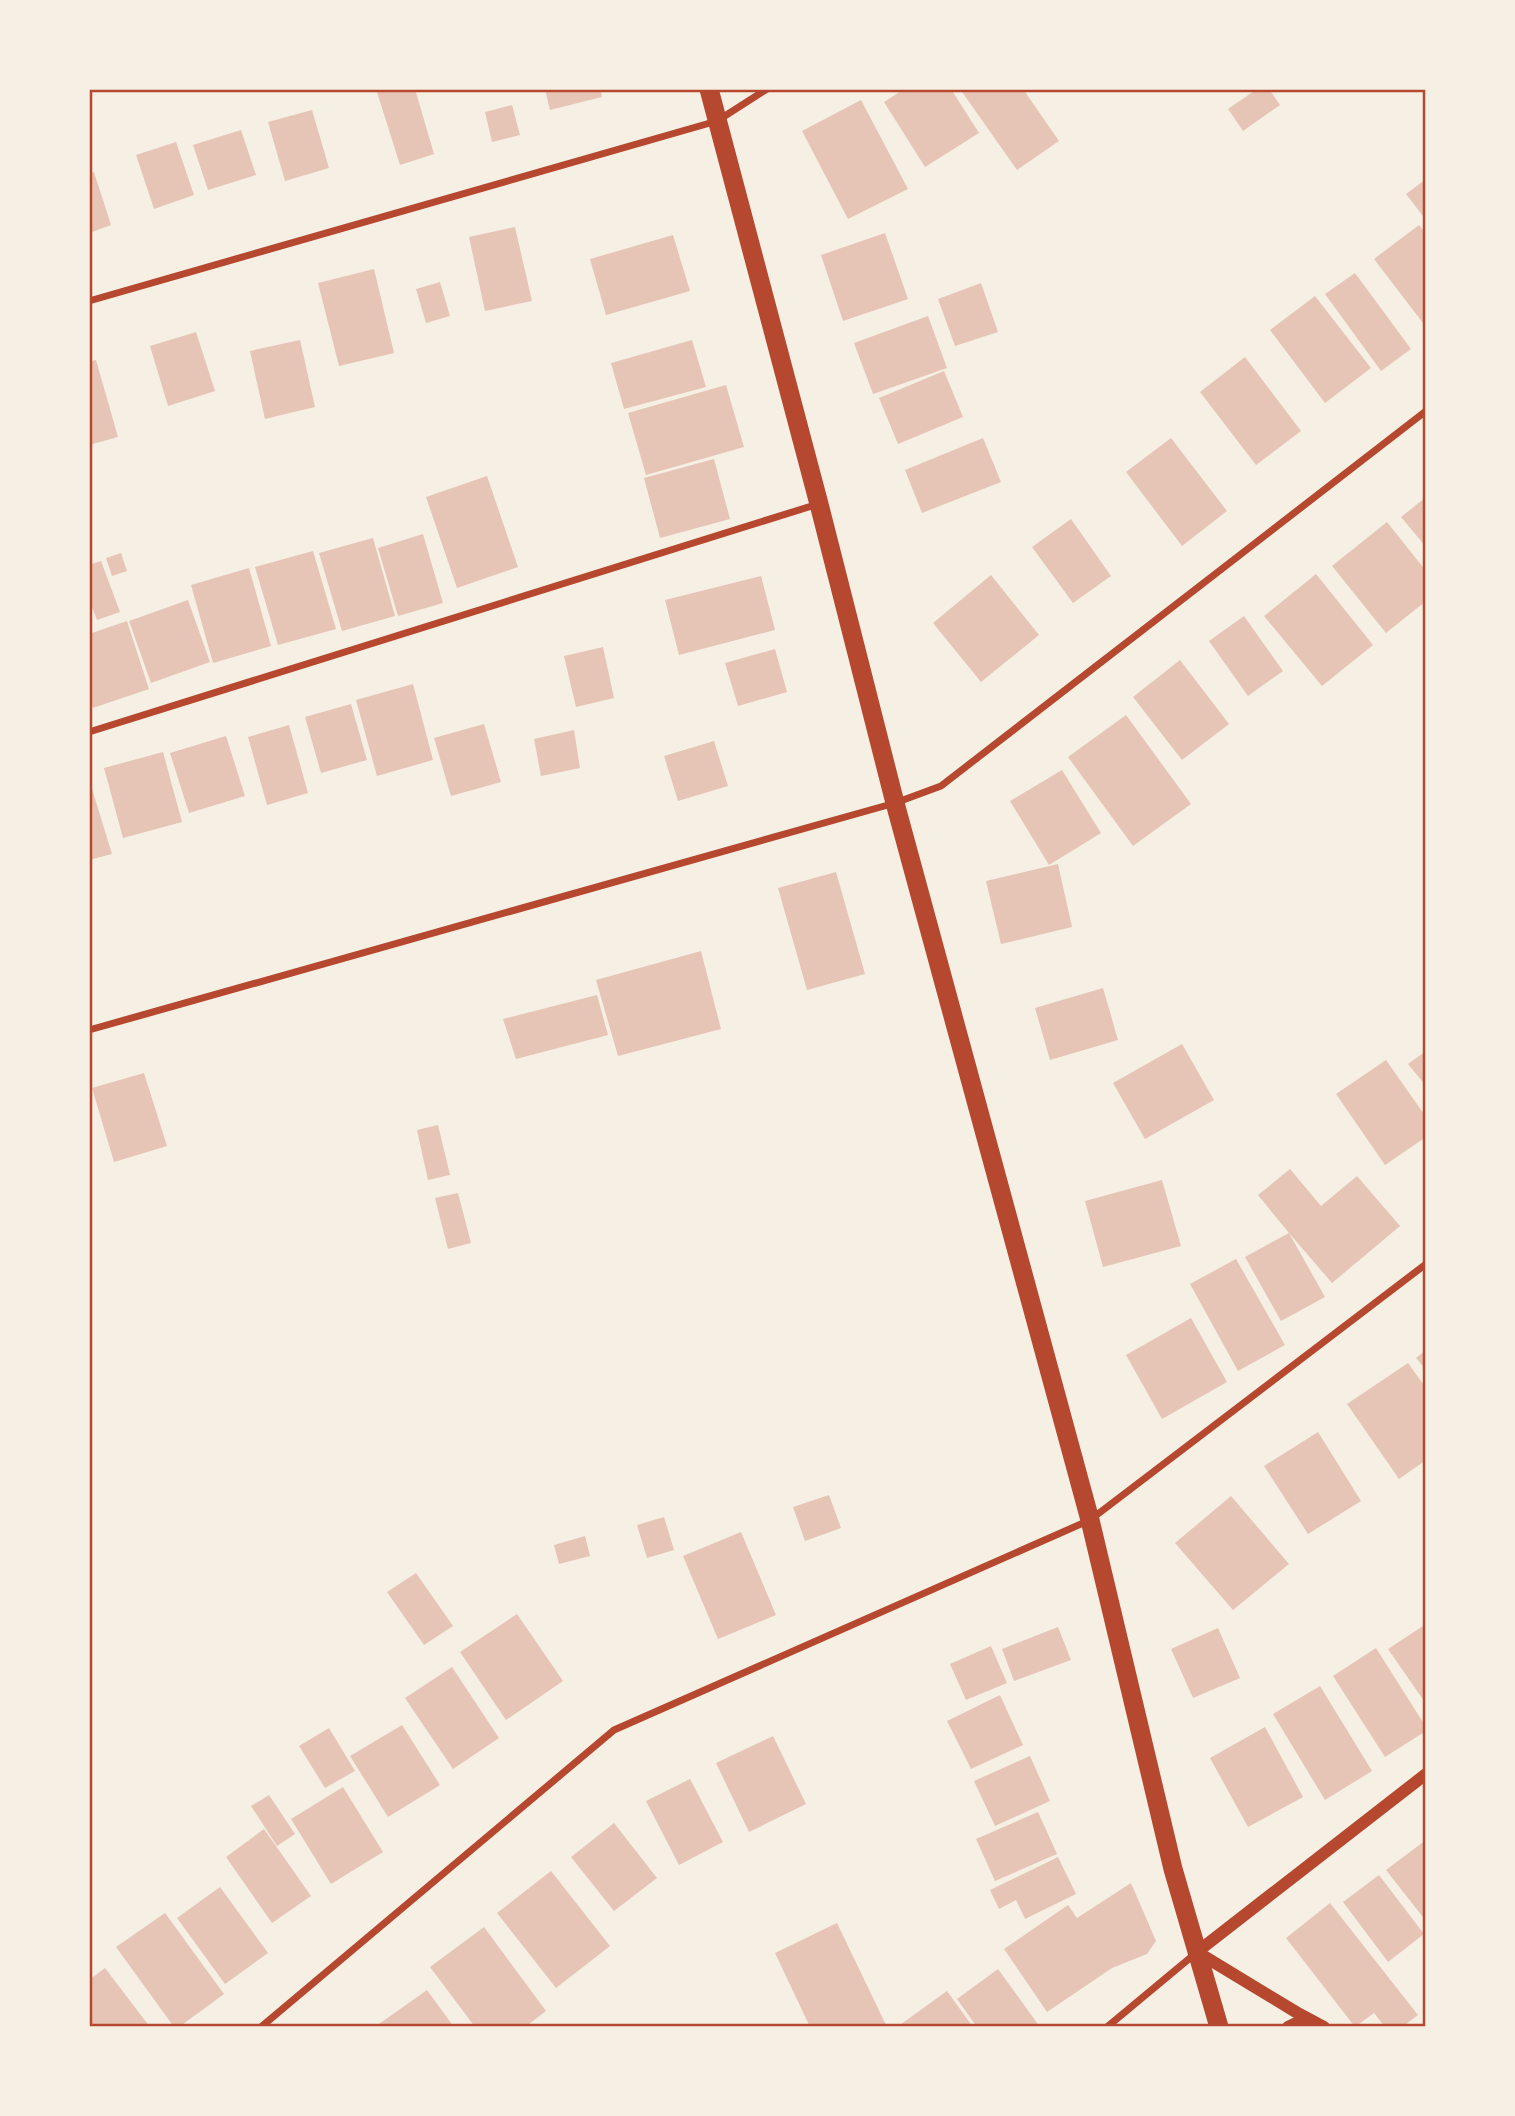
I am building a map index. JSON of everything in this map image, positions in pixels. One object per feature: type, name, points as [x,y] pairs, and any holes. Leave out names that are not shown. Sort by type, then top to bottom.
[{"type":"highway","points":[[709,89],[895,803],[1090,1520],[1173,1869],[1219,2027]]},
{"type":"street","points":[[89,301],[717,121],[768,89]]},
{"type":"street","points":[[89,1030],[895,803],[941,786],[1426,411]]},
{"type":"street","points":[[89,732],[819,504]]},
{"type":"street","points":[[261,2027],[614,1730],[1090,1520],[1426,1264]]},
{"type":"street","points":[[1107,2027],[1197,1952],[1426,1774]]},
{"type":"street","points":[[1197,1952],[1324,2027]]},
{"type":"street","points":[[1288,2027],[1307,2018]]},
{"type":"building","points":[[376,89],[415,89],[434,154],[400,165]]},
{"type":"building","points":[[545,89],[600,89],[602,97],[550,110]]},
{"type":"building","points":[[904,89],[951,89],[979,133],[925,167],[884,102]]},
{"type":"building","points":[[960,89],[1023,89],[1059,141],[1017,170]]},
{"type":"building","points":[[1257,89],[1269,89],[1280,105],[1243,131],[1228,109]]},
{"type":"building","points":[[861,100],[908,189],[848,219],[802,131]]},
{"type":"building","points":[[512,105],[520,135],[492,142],[485,112]]},
{"type":"building","points":[[312,110],[329,168],[285,181],[268,122]]},
{"type":"building","points":[[241,130],[256,175],[208,190],[193,145]]},
{"type":"building","points":[[176,142],[194,195],[154,209],[136,155]]},
{"type":"building","points":[[94,172],[111,225],[89,233],[89,174]]},
{"type":"building","points":[[1426,179],[1426,220],[1406,194]]},
{"type":"building","points":[[1419,225],[1426,234],[1426,327],[1374,259]]},
{"type":"building","points":[[515,227],[532,301],[485,311],[469,237]]},
{"type":"building","points":[[885,233],[908,299],[843,321],[821,255]]},
{"type":"building","points":[[673,235],[690,291],[606,315],[590,259]]},
{"type":"building","points":[[374,269],[394,353],[339,366],[318,283]]},
{"type":"building","points":[[1355,273],[1411,349],[1381,371],[1325,294]]},
{"type":"building","points":[[440,282],[450,316],[426,323],[416,289]]},
{"type":"building","points":[[981,283],[998,332],[955,346],[938,299]]},
{"type":"building","points":[[1315,296],[1371,368],[1325,403],[1270,330]]},
{"type":"building","points":[[928,316],[947,368],[873,394],[854,343]]},
{"type":"building","points":[[196,332],[215,391],[168,406],[150,346]]},
{"type":"building","points":[[300,340],[315,407],[265,419],[250,351]]},
{"type":"building","points":[[692,340],[706,387],[624,409],[611,363]]},
{"type":"building","points":[[1245,357],[1301,431],[1256,465],[1200,392]]},
{"type":"building","points":[[96,360],[118,437],[89,445],[89,362]]},
{"type":"building","points":[[944,371],[963,417],[898,444],[879,398]]},
{"type":"building","points":[[726,385],[744,447],[646,475],[628,413]]},
{"type":"building","points":[[983,438],[1001,482],[922,513],[905,470]]},
{"type":"building","points":[[1171,438],[1227,511],[1182,546],[1126,472]]},
{"type":"building","points":[[714,459],[730,519],[660,538],[644,478]]},
{"type":"building","points":[[487,476],[518,567],[457,588],[426,497]]},
{"type":"building","points":[[1426,497],[1426,547],[1401,517]]},
{"type":"building","points":[[1071,519],[1111,576],[1073,603],[1032,547]]},
{"type":"building","points":[[1387,522],[1426,571],[1426,601],[1386,633],[1332,566]]},
{"type":"building","points":[[423,534],[443,603],[398,616],[378,548]]},
{"type":"building","points":[[373,538],[395,616],[342,631],[319,553]]},
{"type":"building","points":[[313,551],[336,629],[278,645],[255,567]]},
{"type":"building","points":[[121,553],[127,571],[112,576],[106,558]]},
{"type":"building","points":[[101,561],[120,612],[97,620],[89,599],[89,565]]},
{"type":"building","points":[[249,568],[271,646],[213,663],[191,585]]},
{"type":"building","points":[[1316,574],[1373,645],[1322,686],[1264,616]]},
{"type":"building","points":[[991,575],[1039,635],[981,682],[933,623]]},
{"type":"building","points":[[761,576],[775,630],[679,655],[665,600]]},
{"type":"building","points":[[188,600],[210,662],[151,683],[129,621]]},
{"type":"building","points":[[1244,616],[1283,671],[1248,696],[1209,641]]},
{"type":"building","points":[[127,621],[149,689],[93,708],[89,698],[89,634]]},
{"type":"building","points":[[603,647],[614,698],[576,707],[564,656]]},
{"type":"building","points":[[775,649],[787,692],[738,706],[725,663]]},
{"type":"building","points":[[1180,660],[1229,724],[1182,760],[1133,697]]},
{"type":"building","points":[[413,684],[433,760],[377,776],[356,700]]},
{"type":"building","points":[[351,704],[367,760],[321,773],[305,717]]},
{"type":"building","points":[[1126,715],[1191,804],[1133,846],[1068,757]]},
{"type":"building","points":[[484,724],[501,782],[451,796],[434,738]]},
{"type":"building","points":[[289,725],[308,793],[267,805],[248,737]]},
{"type":"building","points":[[574,730],[580,768],[541,776],[534,739]]},
{"type":"building","points":[[226,736],[245,796],[189,813],[170,753]]},
{"type":"building","points":[[714,741],[728,786],[678,801],[664,756]]},
{"type":"building","points":[[163,752],[182,822],[123,838],[104,768]]},
{"type":"building","points":[[1062,770],[1101,833],[1049,865],[1010,801]]},
{"type":"building","points":[[89,779],[112,854],[89,860]]},
{"type":"building","points":[[1058,864],[1072,927],[1001,944],[986,881]]},
{"type":"building","points":[[836,872],[865,974],[807,990],[778,888]]},
{"type":"building","points":[[701,951],[721,1029],[618,1056],[596,980]]},
{"type":"building","points":[[1103,988],[1118,1040],[1050,1060],[1035,1008]]},
{"type":"building","points":[[597,995],[608,1035],[516,1059],[503,1019]]},
{"type":"building","points":[[1182,1044],[1214,1100],[1145,1139],[1113,1083]]},
{"type":"building","points":[[1426,1051],[1426,1086],[1408,1064]]},
{"type":"building","points":[[1386,1060],[1426,1117],[1426,1137],[1385,1165],[1336,1094]]},
{"type":"building","points":[[144,1073],[167,1146],[114,1162],[92,1088]]},
{"type":"building","points":[[438,1125],[450,1175],[428,1180],[417,1130]]},
{"type":"building","points":[[1290,1169],[1321,1206],[1357,1176],[1400,1226],[1332,1283],[1258,1195]]},
{"type":"building","points":[[1162,1180],[1181,1246],[1103,1267],[1085,1201]]},
{"type":"building","points":[[458,1193],[471,1243],[448,1249],[435,1198]]},
{"type":"building","points":[[1289,1233],[1325,1297],[1281,1321],[1245,1257]]},
{"type":"building","points":[[1236,1259],[1285,1345],[1238,1371],[1190,1284]]},
{"type":"building","points":[[1191,1318],[1227,1382],[1162,1419],[1126,1355]]},
{"type":"building","points":[[1426,1350],[1426,1370],[1416,1358]]},
{"type":"building","points":[[1408,1363],[1426,1388],[1426,1460],[1399,1479],[1347,1404]]},
{"type":"building","points":[[1318,1432],[1361,1501],[1308,1534],[1264,1466]]},
{"type":"building","points":[[829,1495],[841,1528],[805,1541],[793,1507]]},
{"type":"building","points":[[1231,1496],[1289,1564],[1233,1610],[1175,1543]]},
{"type":"building","points":[[664,1517],[674,1550],[647,1558],[637,1525]]},
{"type":"building","points":[[741,1532],[776,1615],[718,1639],[683,1556]]},
{"type":"building","points":[[585,1536],[590,1556],[559,1564],[554,1545]]},
{"type":"building","points":[[416,1573],[453,1626],[424,1645],[387,1592]]},
{"type":"building","points":[[517,1614],[563,1681],[506,1720],[460,1652]]},
{"type":"building","points":[[1426,1624],[1426,1700],[1424,1701],[1388,1649]]},
{"type":"building","points":[[1058,1627],[1071,1660],[1014,1681],[1002,1649]]},
{"type":"building","points":[[1218,1628],[1240,1678],[1193,1698],[1171,1649]]},
{"type":"building","points":[[991,1646],[1007,1683],[966,1700],[950,1664]]},
{"type":"building","points":[[1376,1648],[1426,1727],[1426,1731],[1385,1757],[1333,1676]]},
{"type":"building","points":[[452,1667],[499,1738],[453,1769],[405,1698]]},
{"type":"building","points":[[1320,1686],[1372,1771],[1325,1800],[1273,1714]]},
{"type":"building","points":[[1000,1695],[1023,1745],[971,1769],[947,1721]]},
{"type":"building","points":[[402,1725],[440,1785],[388,1817],[350,1756]]},
{"type":"building","points":[[1265,1727],[1303,1797],[1248,1827],[1210,1758]]},
{"type":"building","points":[[329,1728],[355,1771],[325,1788],[299,1746]]},
{"type":"building","points":[[773,1736],[806,1804],[749,1832],[716,1763]]},
{"type":"building","points":[[1030,1756],[1050,1801],[995,1826],[974,1781]]},
{"type":"building","points":[[690,1779],[723,1842],[679,1865],[646,1801]]},
{"type":"building","points":[[343,1787],[383,1852],[331,1884],[291,1819]]},
{"type":"building","points":[[269,1795],[295,1834],[277,1846],[251,1806]]},
{"type":"building","points":[[1038,1812],[1057,1854],[995,1881],[976,1839]]},
{"type":"building","points":[[614,1823],[657,1878],[614,1911],[571,1857]]},
{"type":"building","points":[[264,1829],[311,1896],[272,1923],[226,1857]]},
{"type":"building","points":[[1426,1840],[1426,1921],[1386,1870]]},
{"type":"building","points":[[1058,1857],[1076,1894],[1025,1919],[1016,1900],[999,1909],[990,1890]]},
{"type":"building","points":[[551,1871],[610,1946],[556,1988],[497,1913]]},
{"type":"building","points":[[1379,1875],[1424,1934],[1388,1962],[1343,1902]]},
{"type":"building","points":[[1131,1883],[1156,1941],[1147,1954],[1112,1968],[1047,2012],[1004,1949],[1068,1905],[1077,1918]]},
{"type":"building","points":[[220,1887],[268,1953],[225,1984],[177,1918]]},
{"type":"building","points":[[1330,1903],[1418,2015],[1402,2027],[1385,2027],[1374,2013],[1355,2027],[1286,1938]]},
{"type":"building","points":[[165,1913],[224,1994],[179,2027],[174,2027],[116,1947]]},
{"type":"building","points":[[837,1923],[887,2027],[810,2027],[775,1953]]},
{"type":"building","points":[[484,1927],[546,2011],[525,2027],[475,2027],[430,1967]]},
{"type":"building","points":[[105,1968],[150,2027],[89,2027],[89,1980]]},
{"type":"building","points":[[998,1969],[1040,2027],[977,2027],[957,1999]]},
{"type":"building","points":[[427,1990],[454,2027],[381,2027],[379,2024]]},
{"type":"building","points":[[947,1991],[973,2027],[897,2027]]}]
